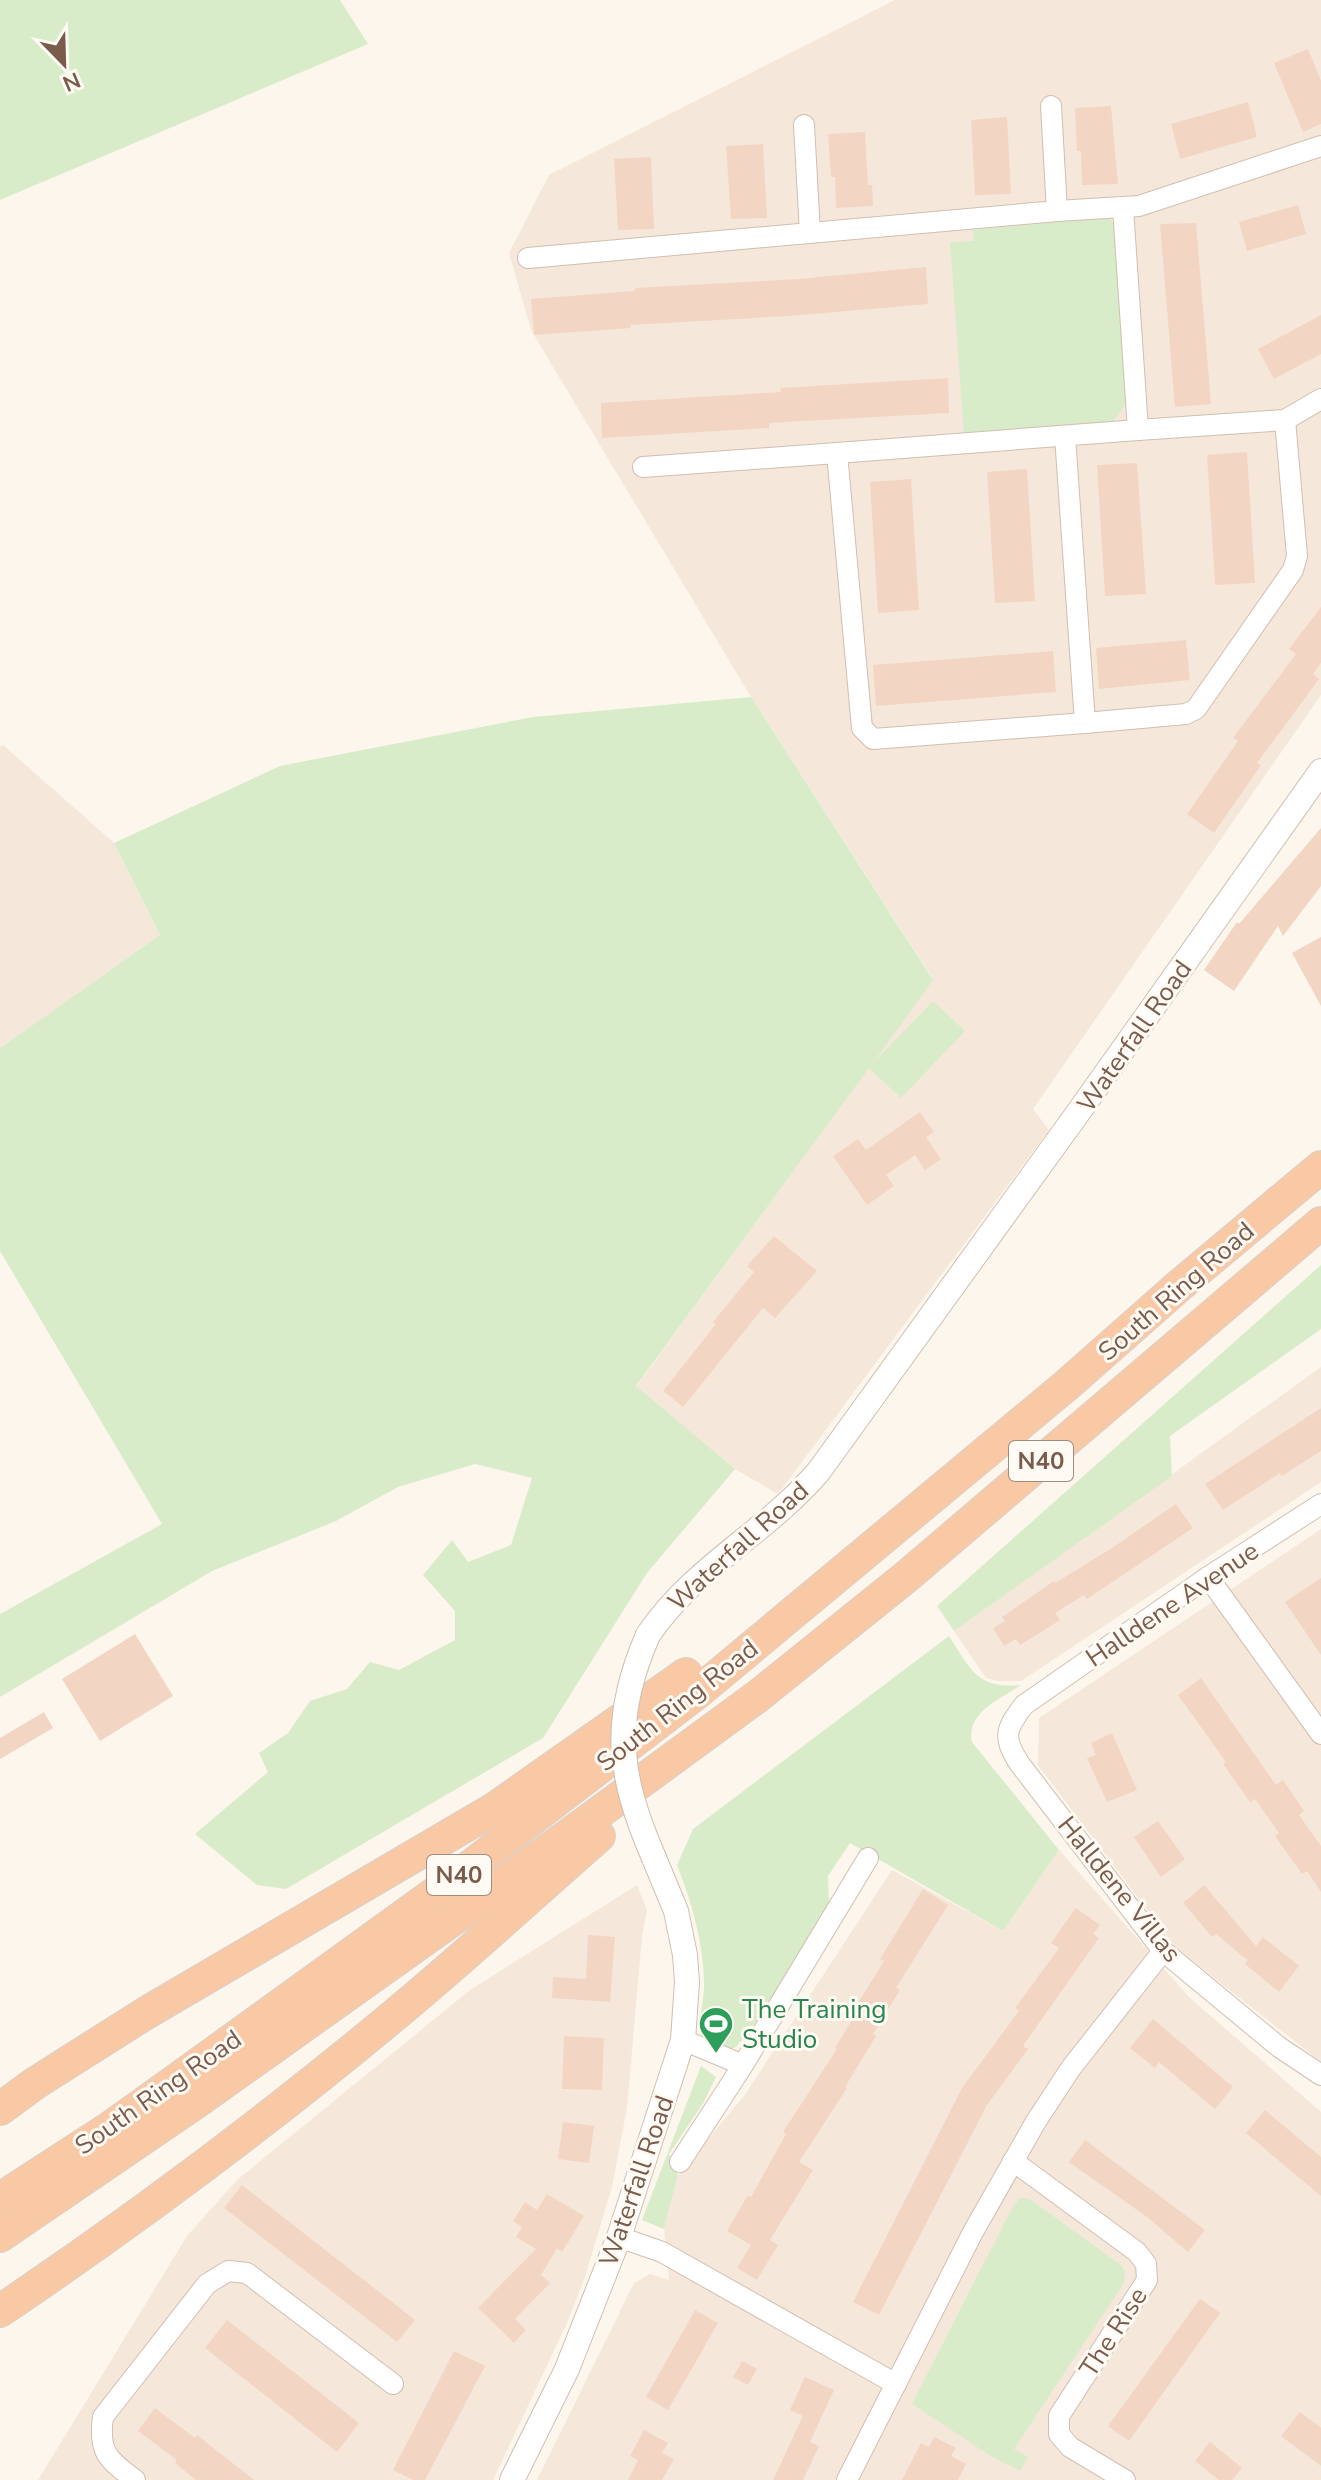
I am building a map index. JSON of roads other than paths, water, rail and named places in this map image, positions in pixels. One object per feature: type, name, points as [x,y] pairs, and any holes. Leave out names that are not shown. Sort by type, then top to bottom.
[{"type":"highway","name":"South Ring Road","points":[[0,2199],[108,2129],[442,1888],[698,1692],[1068,1384],[1321,1167]]},
{"type":"highway","name":"South Ring Road","points":[[0,2236],[195,2103],[424,1940],[758,1696],[906,1577],[1321,1223]]},
{"type":"highway","points":[[0,2109],[146,2013],[494,1809],[897,1524]]},
{"type":"highway","points":[[0,2311],[121,2229],[402,2009],[758,1696]]},
{"type":"street","points":[[1051,106],[1057,211]]},
{"type":"street","points":[[804,125],[810,233]]},
{"type":"street","points":[[528,258],[1057,211],[1123,208],[1156,201],[1321,146]]},
{"type":"street","points":[[1123,208],[1138,430]]},
{"type":"street","points":[[643,467],[1285,420],[1321,399]]},
{"type":"street","points":[[837,453],[862,728],[873,739],[1186,714],[1196,709],[1293,570],[1297,556],[1285,420]]},
{"type":"street","points":[[1065,436],[1085,723]]},
{"type":"street","name":"Waterfall Road","points":[[512,2480],[567,2369],[619,2237],[683,2040],[687,1982],[683,1942],[673,1902],[632,1800],[626,1775],[623,1735],[629,1686],[648,1635],[665,1610],[690,1584],[782,1510],[819,1471],[1321,771]]},
{"type":"street","name":"Halldene Avenue","points":[[1024,1705],[1208,1577],[1321,1504]]},
{"type":"street","points":[[1208,1577],[1321,1734]]},
{"type":"street","name":"Halldene Villas","points":[[1024,1705],[1008,1727],[1009,1747],[1163,1951],[1279,2047],[1321,2075]]},
{"type":"street","points":[[680,2162],[743,2065],[868,1858]]},
{"type":"street","points":[[847,2480],[973,2232],[1013,2161],[1071,2068],[1163,1951]]},
{"type":"street","points":[[683,2040],[743,2065]]},
{"type":"street","name":"The Rise","points":[[1013,2161],[1137,2252],[1146,2264],[1147,2280],[1059,2416],[1059,2434],[1070,2447],[1125,2480]]},
{"type":"street","points":[[619,2237],[662,2252],[896,2384]]},
{"type":"street","points":[[135,2480],[108,2459],[100,2438],[103,2417],[207,2284],[228,2271],[247,2273],[393,2384]]},
{"type":"place","name":"The Training Studio","points":[[716,2055]]}]
